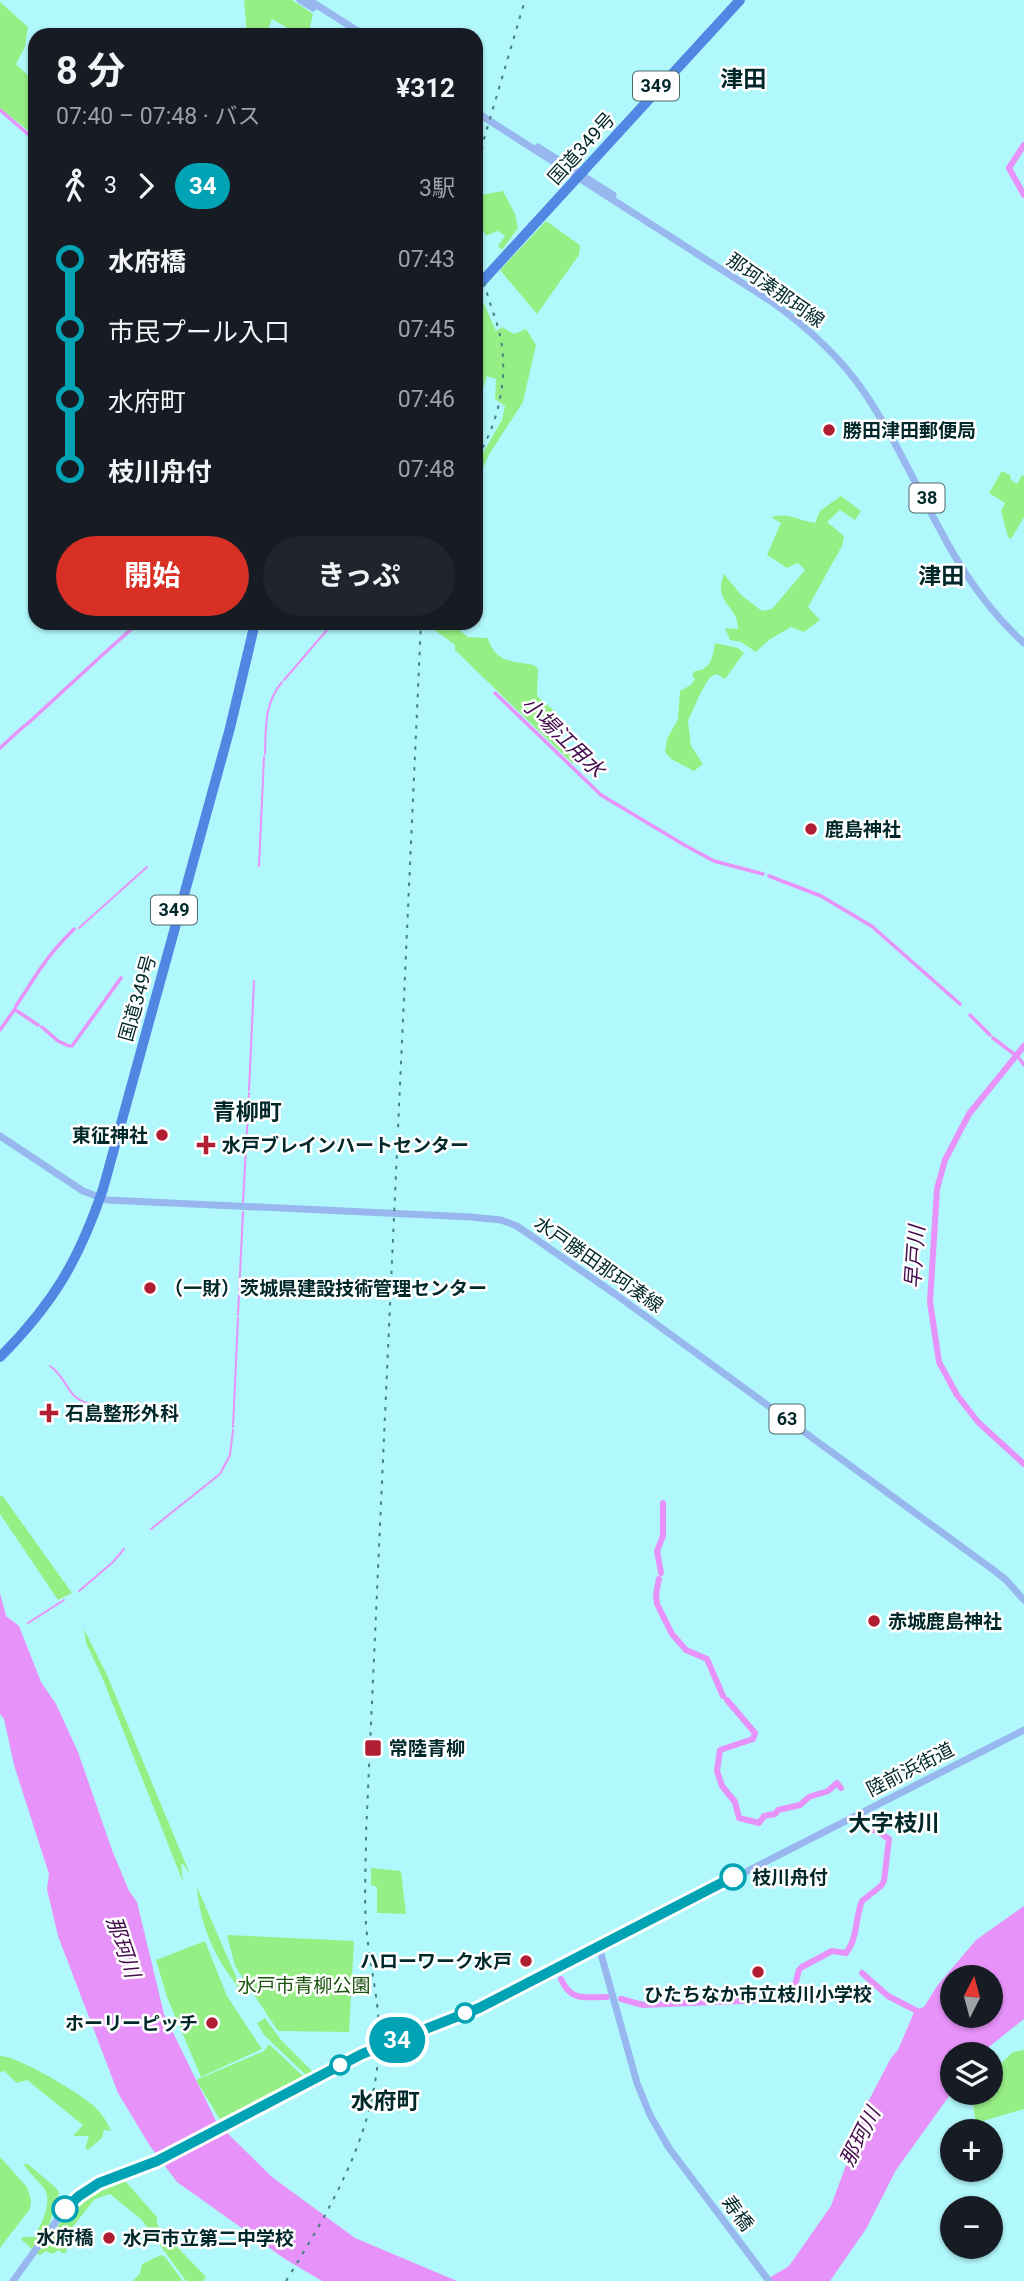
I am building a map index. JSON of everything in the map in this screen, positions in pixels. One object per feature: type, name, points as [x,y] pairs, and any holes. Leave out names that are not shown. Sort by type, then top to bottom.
[{"type":"highway","name":"国道349号","points":[[483,278],[734,0]]},
{"type":"highway","name":"国道349号","points":[[577,174],[740,0]]},
{"type":"highway","name":"国道349号","points":[[0,1357],[48,1304],[82,1245],[251,630]]},
{"type":"highway","name":"国道349号","points":[[0,1351],[43,1301],[66,1266],[97,1197]]},
{"type":"main road","points":[[300,0],[344,28]]},
{"type":"main road","points":[[309,0],[353,28]]},
{"type":"main road","name":"那珂湊那珂線","points":[[483,114],[779,302],[830,344],[873,398],[967,570],[993,606],[1024,636]]},
{"type":"main road","name":"那珂湊那珂線","points":[[577,174],[769,300],[803,324],[828,348],[871,403],[964,573],[990,609],[1024,643]]},
{"type":"main road","name":"水戸勝田那珂湊線","points":[[0,1136],[97,1197],[114,1201],[488,1219],[517,1226],[615,1294],[992,1569],[1024,1600]]},
{"type":"main road","name":"陸前浜街道","points":[[13,2281],[61,2214],[74,2200],[99,2183],[157,2161],[362,2054],[479,2008],[1024,1730]]},
{"type":"main road","name":"寿橋","points":[[599,1947],[643,2099],[659,2133],[769,2281]]},
{"type":"green space","points":[[244,0],[292,0],[313,14],[310,28],[288,28],[272,19],[269,28],[246,28]]},
{"type":"green space","points":[[0,2],[28,27],[25,47],[16,64],[28,75],[28,130],[0,108]]},
{"type":"green space","points":[[503,191],[515,214],[518,228],[502,250],[498,246],[505,236],[498,231],[486,236],[483,230],[483,195]]},
{"type":"green space","points":[[546,221],[580,245],[579,255],[537,314],[500,270]]},
{"type":"green space","points":[[483,302],[496,331],[502,327],[514,334],[526,329],[536,345],[523,402],[483,467],[483,453],[502,420],[505,406],[495,399],[496,379],[487,376],[483,388]]},
{"type":"green space","points":[[1002,471],[1010,475],[1011,480],[1017,484],[1022,475],[1024,476],[1024,517],[1011,539],[1008,537],[1001,511],[1005,503],[989,493]]},
{"type":"green space","points":[[841,496],[861,511],[855,520],[840,510],[827,522],[844,536],[842,546],[808,607],[820,620],[804,632],[791,627],[769,640],[756,652],[741,642],[730,640],[725,628],[738,629],[734,614],[721,592],[724,574],[741,595],[762,611],[772,609],[805,570],[798,563],[787,568],[767,555],[781,523],[771,517],[788,516],[815,523],[820,511]]},
{"type":"green space","points":[[435,630],[460,630],[468,637],[488,638],[500,656],[534,665],[538,669],[537,696],[553,710],[546,723],[566,751],[575,757],[573,764],[455,650],[455,645]]},
{"type":"green space","points":[[715,643],[738,648],[744,653],[725,679],[717,674],[710,677],[688,721],[691,746],[703,764],[694,771],[671,759],[665,752],[667,739],[678,719],[680,691],[691,685],[695,679],[692,675],[695,671],[708,665]]},
{"type":"green space","points":[[2,1495],[72,1593],[58,1600],[0,1514]]},
{"type":"green space","points":[[84,1629],[107,1675],[190,1874],[183,1864],[181,1865],[183,1882],[86,1643]]},
{"type":"green space","points":[[371,1868],[401,1871],[406,1914],[377,1913],[377,1887],[371,1885]]},
{"type":"green space","points":[[197,1887],[243,1993],[211,1944]]},
{"type":"green space","name":"水戸市青柳公園","points":[[227,1935],[354,1941],[349,2032],[278,2031],[235,1966]]},
{"type":"green space","name":"ホーリーピッチ","points":[[205,1941],[227,1996],[262,2049],[201,2077],[167,1997],[156,1960]]},
{"type":"green space","points":[[265,2018],[281,2040],[313,2072],[307,2076],[264,2035],[257,2023]]},
{"type":"green space","points":[[269,2044],[303,2076],[221,2121],[196,2080],[264,2051]]},
{"type":"green space","points":[[1024,2050],[1024,2109],[990,2119],[975,2119],[973,2105],[1003,2105],[1003,2062],[1013,2052]]},
{"type":"green space","points":[[0,2056],[21,2062],[78,2094],[98,2110],[111,2131],[104,2130],[102,2138],[88,2150],[85,2148],[89,2136],[73,2136],[83,2125],[27,2080],[17,2083],[4,2071],[0,2072]]},
{"type":"green space","points":[[0,2157],[27,2187],[31,2200],[30,2209],[0,2248]]},
{"type":"green space","points":[[24,2164],[28,2164],[59,2193],[49,2225],[32,2249],[22,2237],[34,2237],[44,2215],[47,2197],[44,2188]]},
{"type":"green space","points":[[125,2181],[157,2217],[161,2230],[206,2277],[203,2281],[186,2281],[141,2219],[110,2194],[95,2199],[70,2230],[66,2253],[59,2250],[52,2254],[46,2251],[37,2254],[79,2203],[102,2189]]},
{"type":"green space","points":[[161,2255],[183,2281],[133,2281],[140,2273],[142,2264]]},
{"type":"water","name":"那珂川","points":[[0,1593],[6,1616],[19,1626],[41,1682],[56,1704],[78,1752],[112,1850],[129,1891],[137,1902],[164,2014],[217,2123],[272,2177],[355,2238],[457,2281],[322,2281],[285,2259],[177,2182],[150,2146],[118,2093],[58,1936],[47,1889],[49,1874],[14,1765],[4,1719],[0,1714]]},
{"type":"water","name":"那珂川","points":[[1024,1906],[1024,2019],[995,2042],[940,2042],[940,2105],[943,2105],[896,2170],[866,2229],[830,2281],[764,2281],[789,2266],[831,2206],[853,2146],[860,2136],[858,2121],[891,2058],[898,2050],[915,2010],[924,2007],[940,1982],[940,2028],[1003,2028],[1003,1965],[955,1965],[976,1940]]},
{"type":"waterway","name":"小場江用水","points":[[0,110],[28,134]]},
{"type":"waterway","points":[[1024,145],[1009,168],[1024,195]]},
{"type":"waterway","points":[[99,658],[130,630]]},
{"type":"waterway","points":[[284,680],[327,630]]},
{"type":"waterway","points":[[26,725],[97,660]]},
{"type":"waterway","points":[[265,754],[269,707],[282,682]]},
{"type":"waterway","name":"小場江用水","points":[[495,693],[601,795],[686,846]]},
{"type":"waterway","points":[[0,748],[24,726]]},
{"type":"waterway","points":[[259,866],[264,757]]},
{"type":"waterway","name":"小場江用水","points":[[688,847],[714,861],[763,874]]},
{"type":"waterway","points":[[79,928],[147,867]]},
{"type":"waterway","name":"小場江用水","points":[[769,876],[821,896],[873,927]]},
{"type":"waterway","points":[[41,968],[74,929]]},
{"type":"waterway","name":"小場江用水","points":[[875,929],[960,1004]]},
{"type":"waterway","points":[[16,1006],[40,969]]},
{"type":"waterway","points":[[72,1046],[121,978]]},
{"type":"waterway","points":[[249,1090],[254,981]]},
{"type":"waterway","points":[[0,1030],[15,1009]]},
{"type":"waterway","points":[[17,1011],[38,1025]]},
{"type":"waterway","name":"小場江用水","points":[[970,1015],[990,1035]]},
{"type":"waterway","points":[[42,1027],[58,1041],[69,1046]]},
{"type":"waterway","name":"小場江用水","points":[[993,1038],[1024,1065]]},
{"type":"waterway","name":"早戸川","points":[[1024,1046],[969,1114],[945,1160],[937,1189],[930,1302],[939,1362],[957,1395],[978,1422],[1024,1464]]},
{"type":"waterway","points":[[243,1202],[249,1093]]},
{"type":"waterway","points":[[238,1315],[243,1212]]},
{"type":"waterway","points":[[233,1427],[238,1318]]},
{"type":"waterway","points":[[50,1366],[72,1394],[94,1405],[94,1420],[98,1420]]},
{"type":"waterway","points":[[151,1529],[220,1474],[230,1455],[233,1430]]},
{"type":"waterway","points":[[661,1573],[657,1551],[663,1536],[663,1503]]},
{"type":"waterway","points":[[79,1591],[124,1549]]},
{"type":"waterway","points":[[659,1579],[657,1604],[672,1634],[686,1650],[707,1659],[723,1696]]},
{"type":"waterway","points":[[28,1623],[64,1600]]},
{"type":"waterway","points":[[727,1700],[755,1733],[753,1739],[720,1750],[717,1771],[722,1786],[735,1802],[739,1818],[759,1823],[764,1816],[800,1805],[809,1797],[828,1791],[837,1783],[841,1788]]},
{"type":"waterway","points":[[846,1953],[853,1941],[862,1901],[884,1881],[889,1839],[876,1830],[869,1830]]},
{"type":"waterway","points":[[621,1999],[643,2005],[786,1999],[792,1996],[802,1967],[832,1951],[846,1953]]},
{"type":"waterway","points":[[862,1973],[888,1996],[921,2013]]},
{"type":"waterway","points":[[561,1979],[574,1995],[607,1997]]},
{"type":"railway","points":[[483,144],[525,0]]},
{"type":"railway","points":[[483,276],[503,355],[499,402],[483,448]]},
{"type":"railway","points":[[286,2281],[320,2225],[361,2137],[370,2106],[379,2041],[366,1924],[366,1834],[421,630]]},
{"type":"bus line","name":"34","points":[[65,2209],[99,2183],[157,2161],[362,2054],[479,2008],[733,1877]]},
{"type":"place","name":"勝田津田郵便局","points":[[829,430]]},
{"type":"place","name":"鹿島神社","points":[[811,829]]},
{"type":"place","name":"東征神社","points":[[162,1135]]},
{"type":"place","name":"水戸ブレインハートセンター","points":[[206,1145]]},
{"type":"place","name":"（一財）茨城県建設技術管理センター","points":[[150,1288]]},
{"type":"place","name":"石島整形外科","points":[[49,1413]]},
{"type":"place","name":"赤城鹿島神社","points":[[874,1621]]},
{"type":"place","name":"常陸青柳","points":[[373,1748]]},
{"type":"place","name":"枝川舟付","points":[[733,1877]]},
{"type":"place","name":"ハローワーク水戸","points":[[526,1961]]},
{"type":"place","name":"ひたちなか市立枝川小学校","points":[[758,1972]]},
{"type":"place","name":"ホーリーピッチ","points":[[212,2023]]},
{"type":"place","name":"水府橋","points":[[65,2209]]},
{"type":"place","name":"水戸市立第二中学校","points":[[109,2238]]},
{"type":"district","name":"津田","points":[[743,79]]},
{"type":"district","name":"津田","points":[[941,576]]},
{"type":"district","name":"青柳町","points":[[247,1112]]},
{"type":"district","name":"大字枝川","points":[[894,1823]]},
{"type":"district","name":"水府町","points":[[385,2101]]}]
